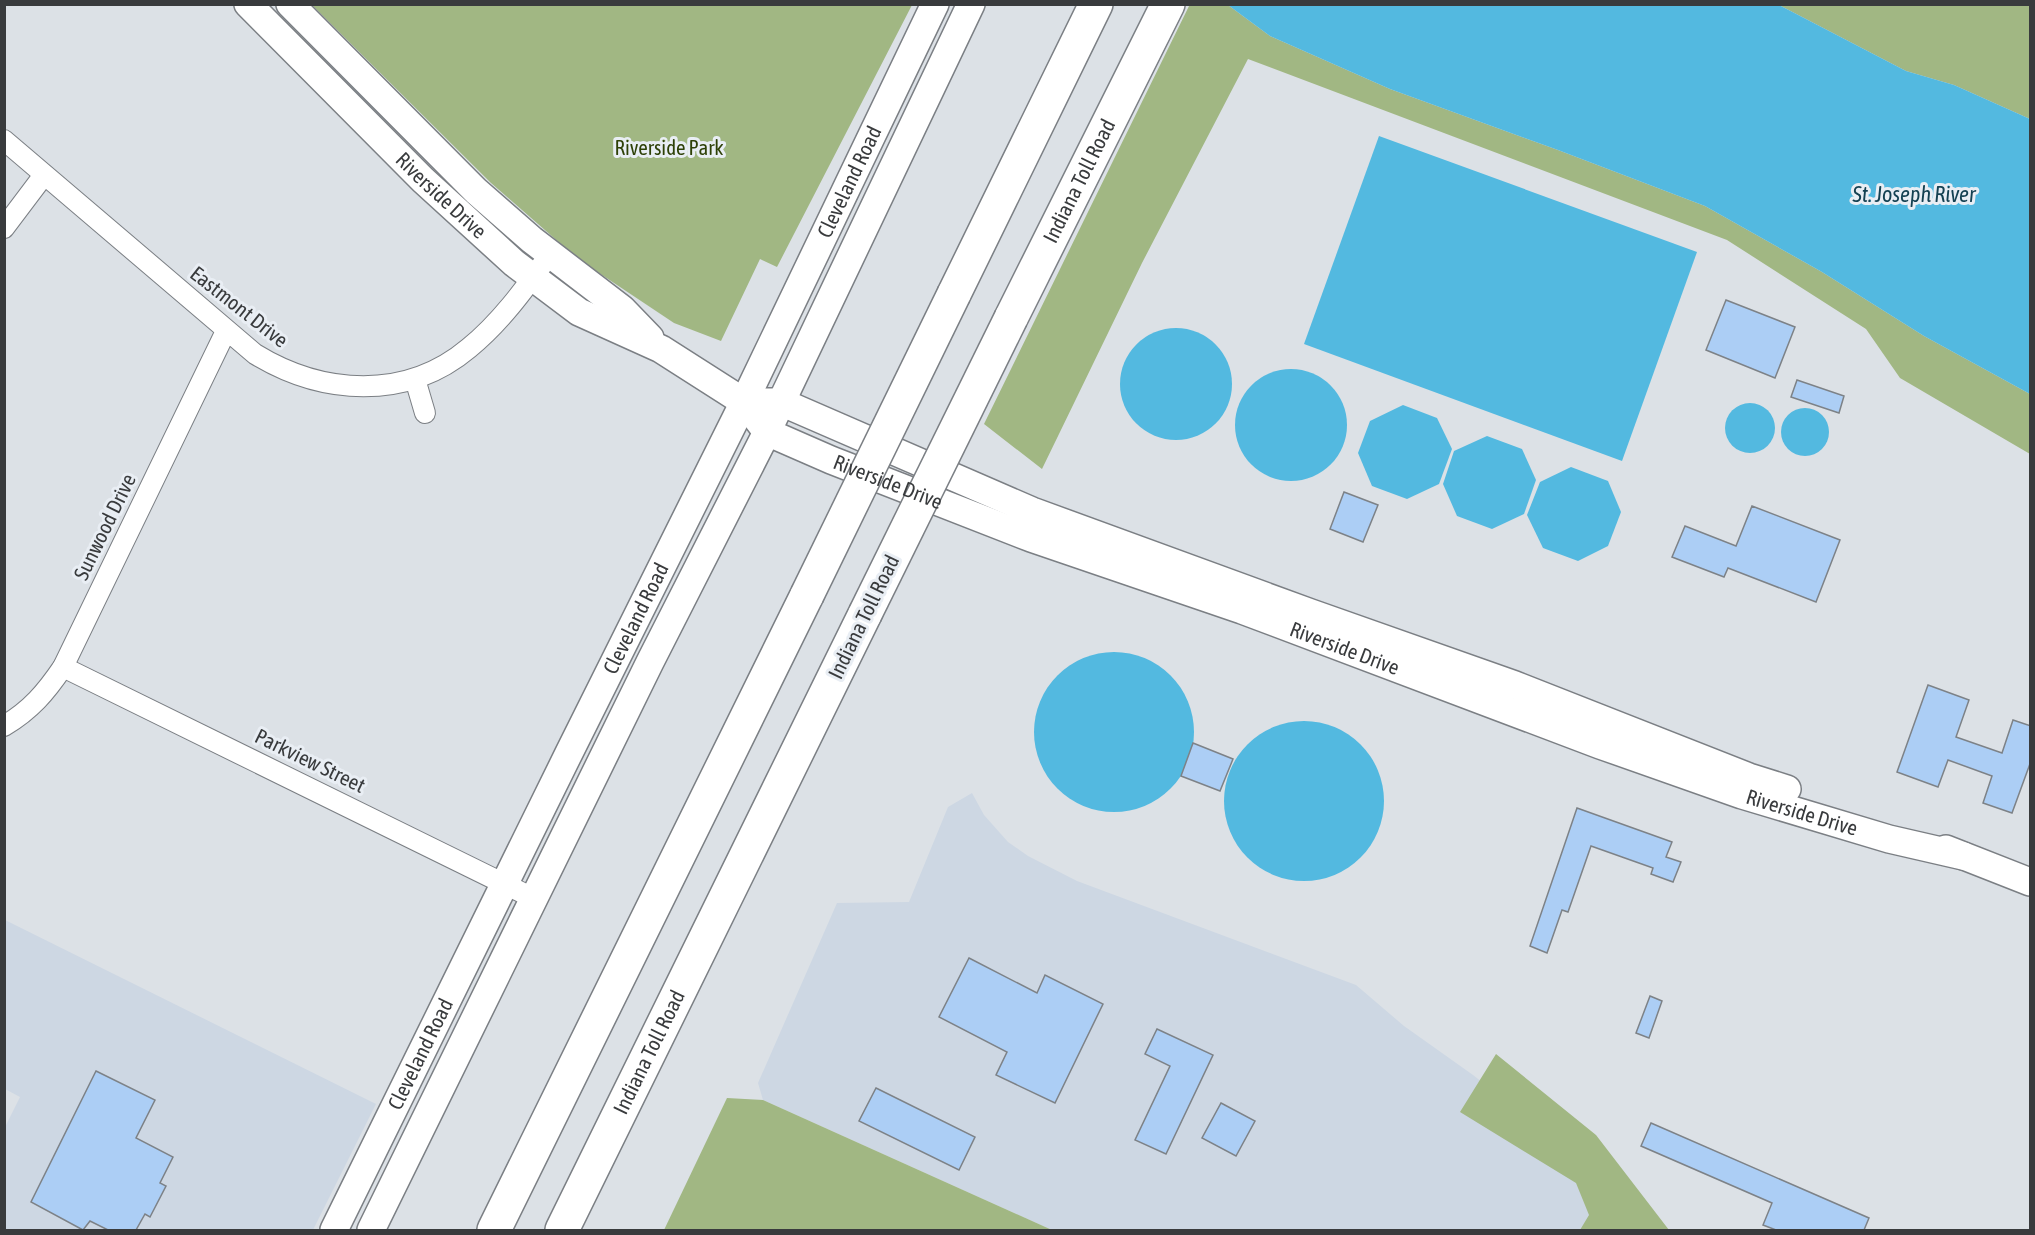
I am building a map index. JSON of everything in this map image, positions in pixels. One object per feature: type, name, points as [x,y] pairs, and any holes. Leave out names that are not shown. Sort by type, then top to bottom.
[{"type":"highway","points":[[494,1230],[1096,4]]},
{"type":"highway","name":"Indiana Toll Road","points":[[562,1230],[1011,318],[1166,10]]},
{"type":"street","name":"Riverside Drive","points":[[248,4],[423,180],[514,262],[579,312],[661,349],[744,402],[767,432],[831,460],[1031,538],[1242,610],[1611,749],[1743,795],[1889,839],[1963,856]]},
{"type":"street","name":"Riverside Drive","points":[[290,4],[469,183],[550,254],[622,309],[661,349]]},
{"type":"street","name":"Cleveland Road","points":[[334,1230],[744,402],[936,4]]},
{"type":"street","name":"Cleveland Road","points":[[371,1230],[650,662],[767,432],[971,4]]},
{"type":"street","name":"Eastmont Drive","points":[[4,140],[226,332],[255,354],[275,367],[334,385],[360,388],[415,379],[448,363],[468,349],[493,326],[550,254]]},
{"type":"street","points":[[4,228],[44,175]]},
{"type":"street","name":"Sunwood Drive","points":[[4,726],[40,699],[63,667],[226,332]]},
{"type":"street","points":[[415,379],[425,413]]},
{"type":"street","name":"Riverside Drive","points":[[744,402],[781,402],[1032,511],[1515,685],[1749,777],[1893,825],[1963,856],[2031,882]]},
{"type":"street","name":"Parkview Street","points":[[63,667],[535,899]]},
{"type":"shaded area","points":[[972,793],[984,815],[1008,842],[1028,856],[1077,881],[1356,985],[1404,1026],[1473,1075],[1532,1122],[1608,1193],[1592,1230],[1052,1230],[763,1100],[758,1083],[837,903],[909,902],[948,807]]},
{"type":"shaded area","points":[[5,920],[376,1104],[313,1230],[5,1230],[4,1129],[20,1097],[5,1089]]},
{"type":"green space","points":[[1190,4],[1228,5],[1270,36],[1390,89],[1705,206],[1822,272],[1924,336],[2030,394],[2030,454],[1900,378],[1866,329],[1727,240],[1248,59],[1142,263],[1042,469],[984,424]]},
{"type":"green space","name":"Riverside Park","points":[[312,5],[912,5],[777,267],[760,259],[721,341],[674,323],[578,259],[491,183]]},
{"type":"green space","points":[[1779,5],[2030,5],[2030,119],[1954,85],[1906,71]]},
{"type":"green space","points":[[1496,1054],[1596,1135],[1669,1230],[1580,1230],[1589,1215],[1576,1183],[1460,1112]]},
{"type":"green space","points":[[727,1098],[763,1100],[1052,1230],[664,1230]]},
{"type":"water","name":"St. Joseph River","points":[[1228,5],[1779,5],[1906,71],[1954,85],[2030,119],[2030,394],[1924,336],[1822,272],[1705,206],[1390,89],[1270,36]]},
{"type":"water","points":[[1379,136],[1697,252],[1622,461],[1304,344]]},
{"type":"water","points":[[1176,328],[1197,333],[1215,345],[1227,363],[1232,384],[1227,405],[1215,423],[1197,435],[1176,440],[1155,435],[1137,423],[1125,405],[1120,384],[1125,363],[1137,345],[1155,333]]},
{"type":"water","points":[[1291,369],[1312,374],[1330,386],[1342,404],[1347,425],[1342,446],[1330,464],[1312,476],[1291,481],[1270,476],[1252,464],[1240,446],[1235,425],[1240,404],[1252,386],[1270,374]]},
{"type":"water","points":[[1745,403],[1755,403],[1768,410],[1775,423],[1775,433],[1768,446],[1755,453],[1745,453],[1736,449],[1729,442],[1725,433],[1725,423],[1729,414],[1736,407]]},
{"type":"water","points":[[1403,405],[1437,418],[1452,449],[1439,484],[1407,499],[1372,486],[1358,453],[1370,421]]},
{"type":"water","points":[[1800,408],[1810,408],[1822,415],[1829,427],[1829,437],[1822,449],[1810,456],[1800,456],[1785,445],[1781,437],[1781,427],[1792,412]]},
{"type":"water","points":[[1487,436],[1522,449],[1536,480],[1524,514],[1492,529],[1457,516],[1443,484],[1454,451]]},
{"type":"water","points":[[1571,467],[1608,481],[1621,512],[1608,546],[1578,561],[1543,548],[1527,515],[1540,482]]},
{"type":"water","points":[[1114,652],[1144,658],[1170,676],[1188,702],[1194,732],[1188,762],[1170,788],[1144,806],[1114,812],[1084,806],[1058,788],[1040,762],[1034,732],[1040,702],[1058,676],[1084,658]]},
{"type":"water","points":[[1304,721],[1334,727],[1360,745],[1378,771],[1384,801],[1378,831],[1360,857],[1334,875],[1304,881],[1274,875],[1248,857],[1230,831],[1224,801],[1230,771],[1248,745],[1274,727]]},
{"type":"building","points":[[1726,300],[1795,327],[1775,378],[1706,350]]},
{"type":"building","points":[[1797,380],[1844,396],[1839,413],[1791,397]]},
{"type":"building","points":[[1344,492],[1378,505],[1363,542],[1330,529]]},
{"type":"building","points":[[1752,506],[1840,540],[1816,602],[1728,568],[1724,577],[1672,557],[1685,526],[1736,546]]},
{"type":"building","points":[[1928,685],[1969,700],[1956,737],[2002,753],[2013,720],[2031,726],[2031,761],[2012,813],[1983,803],[1992,776],[1948,760],[1938,787],[1897,772]]},
{"type":"building","points":[[1193,743],[1233,759],[1220,791],[1181,776]]},
{"type":"building","points":[[1577,808],[1672,842],[1666,857],[1681,862],[1673,882],[1651,874],[1653,868],[1591,846],[1568,912],[1562,910],[1547,953],[1530,946]]},
{"type":"building","points":[[969,958],[1037,993],[1045,975],[1103,1004],[1055,1103],[996,1075],[1007,1052],[939,1017]]},
{"type":"building","points":[[1650,996],[1662,1001],[1649,1038],[1636,1033]]},
{"type":"building","points":[[1157,1029],[1213,1055],[1166,1154],[1135,1140],[1170,1066],[1145,1054]]},
{"type":"building","points":[[96,1071],[155,1100],[136,1138],[173,1157],[160,1183],[166,1186],[150,1217],[145,1214],[136,1230],[108,1230],[90,1221],[83,1230],[31,1202]]},
{"type":"building","points":[[876,1088],[975,1137],[959,1170],[859,1121]]},
{"type":"building","points":[[1221,1103],[1255,1121],[1236,1156],[1202,1138]]},
{"type":"building","points":[[1651,1123],[1869,1218],[1864,1230],[1776,1230],[1763,1225],[1772,1203],[1641,1146]]}]
